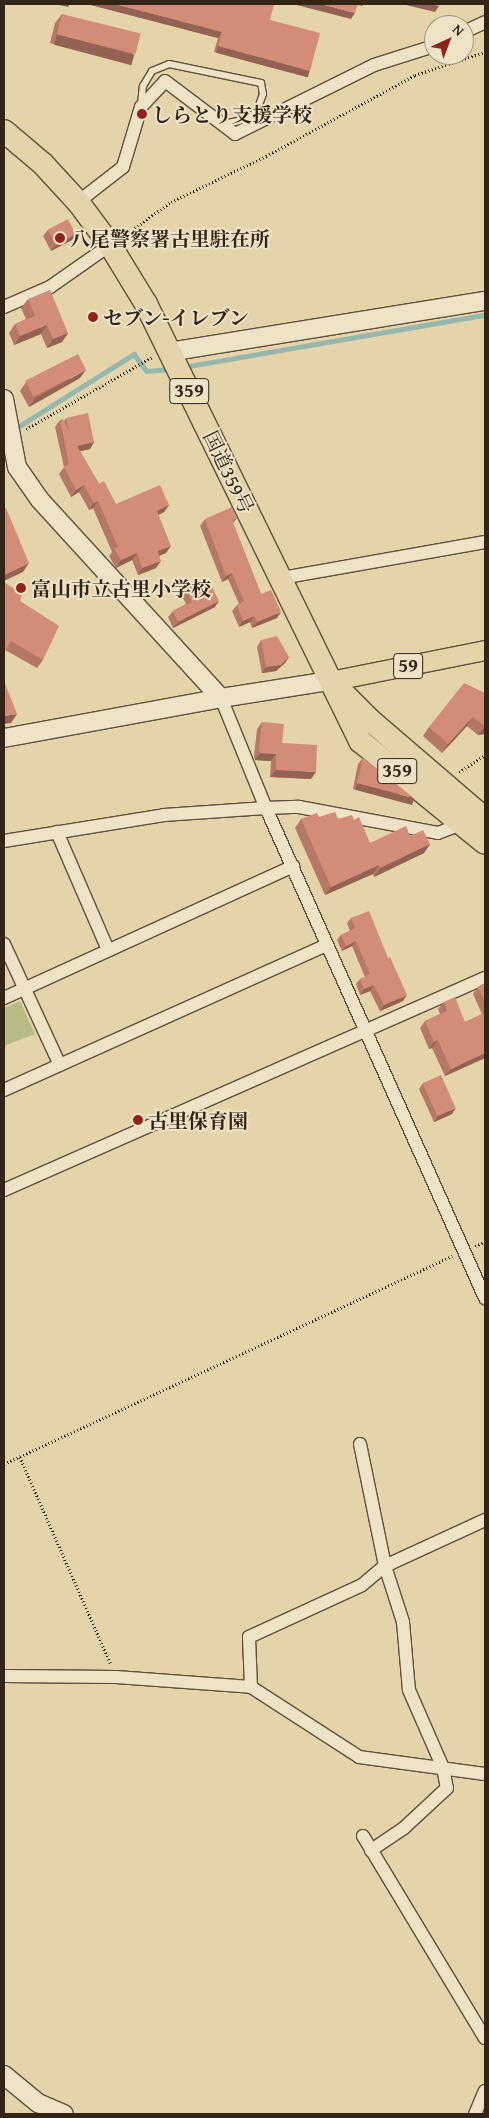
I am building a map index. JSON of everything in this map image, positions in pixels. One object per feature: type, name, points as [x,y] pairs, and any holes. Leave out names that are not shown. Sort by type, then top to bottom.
[{"type":"highway","name":"国道359号","points":[[4,131],[43,164],[78,202],[110,245],[146,304],[360,741],[485,843]]},
{"type":"highway","name":"国道359号","points":[[330,681],[370,720],[485,819]]},
{"type":"main road","name":"59","points":[[330,681],[485,650]]},
{"type":"street","points":[[78,202],[123,167],[141,107],[165,81],[235,134],[374,65],[424,49]]},
{"type":"street","points":[[4,307],[50,287],[110,245]]},
{"type":"street","points":[[169,352],[485,301]]},
{"type":"street","points":[[4,399],[10,440],[17,467],[40,500],[221,698],[266,808],[485,1298]]},
{"type":"street","points":[[281,578],[485,542]]},
{"type":"street","points":[[4,738],[221,698],[330,681]]},
{"type":"street","points":[[4,841],[164,815],[266,808],[299,807],[438,833],[462,824]]},
{"type":"street","points":[[57,832],[108,950]]},
{"type":"street","points":[[4,998],[293,866]]},
{"type":"street","points":[[4,944],[60,1065]]},
{"type":"street","points":[[4,1090],[327,945]]},
{"type":"street","points":[[4,1190],[485,978]]},
{"type":"street","points":[[360,1444],[385,1566],[403,1622],[409,1690],[444,1768],[447,1788],[404,1828],[372,1850]]},
{"type":"street","points":[[251,1687],[249,1637],[362,1585],[385,1566],[485,1520]]},
{"type":"street","points":[[4,1676],[116,1677],[251,1687],[359,1756],[485,1774]]},
{"type":"street","points":[[363,1836],[485,2038]]},
{"type":"street","points":[[4,2075],[38,2103],[64,2114]]},
{"type":"street","points":[[475,2114],[485,2091]]},
{"type":"lane","points":[[141,107],[143,86],[152,71],[169,64],[261,83],[263,94],[256,113],[243,120],[222,124]]},
{"type":"path","points":[[110,245],[171,202],[266,156],[415,75],[485,52]]},
{"type":"path","points":[[10,440],[39,421],[158,354],[169,352]]},
{"type":"path","points":[[443,783],[485,755]]},
{"type":"path","points":[[4,1464],[464,1250]]},
{"type":"path","points":[[20,1457],[116,1677]]},
{"type":"green space","points":[[20,1001],[35,1034],[4,1046],[4,1008]]},
{"type":"building","points":[[115,4],[274,4],[270,20],[320,33],[310,71],[218,46],[222,32]]},
{"type":"building","points":[[321,4],[358,4],[355,13]]},
{"type":"building","points":[[62,14],[141,34],[136,54],[57,34]]},
{"type":"building","points":[[68,219],[76,234],[56,245],[48,230]]},
{"type":"building","points":[[50,290],[68,333],[53,339],[47,325],[20,336],[15,324],[35,316],[28,299]]},
{"type":"building","points":[[78,354],[86,370],[34,397],[25,381]]},
{"type":"building","points":[[88,413],[94,442],[77,446],[99,484],[104,481],[116,504],[160,485],[169,505],[157,511],[171,546],[158,551],[161,561],[142,568],[137,553],[121,560],[114,548],[118,547],[98,501],[94,503],[84,485],[76,490],[64,467],[69,464],[60,420],[63,419],[69,431],[66,418]]},
{"type":"building","points":[[232,507],[237,518],[232,520],[261,594],[271,590],[281,612],[257,622],[254,616],[243,621],[237,605],[244,601],[232,573],[226,576],[205,519]]},
{"type":"building","points":[[6,508],[29,563],[4,575],[4,509]]},
{"type":"building","points":[[207,577],[219,601],[178,622],[173,611],[192,602],[186,588]]},
{"type":"building","points":[[4,582],[22,594],[20,601],[59,626],[43,660],[11,641],[4,653]]},
{"type":"building","points":[[277,636],[289,657],[281,665],[266,667],[261,640]]},
{"type":"building","points":[[4,681],[17,714],[4,716]]},
{"type":"building","points":[[464,683],[485,693],[485,726],[473,717],[448,744],[429,727]]},
{"type":"building","points":[[262,722],[284,724],[282,743],[317,745],[316,772],[276,770],[276,754],[260,753]]},
{"type":"building","points":[[363,758],[414,798],[357,783]]},
{"type":"building","points":[[335,812],[338,819],[352,815],[354,820],[359,817],[370,843],[406,826],[410,836],[423,830],[430,844],[380,868],[379,865],[331,887],[301,819],[317,813],[319,817]]},
{"type":"building","points":[[369,911],[388,958],[390,957],[407,995],[384,1005],[374,985],[364,989],[360,979],[370,974],[356,941],[346,946],[341,935],[355,928],[351,918]]},
{"type":"building","points":[[485,983],[485,1002],[478,987]]},
{"type":"building","points":[[455,997],[465,1022],[485,1013],[485,1053],[451,1069],[438,1040],[434,1042],[425,1021],[447,1011],[444,1002]]},
{"type":"building","points":[[441,1075],[456,1108],[437,1116],[423,1083]]},
{"type":"waterway","points":[[183,367],[485,315]]},
{"type":"waterway","points":[[13,430],[134,354],[147,371],[171,369]]},
{"type":"place","name":"しらとり支援学校","points":[[142,114]]},
{"type":"place","name":"八尾警察署古里駐在所","points":[[60,238]]},
{"type":"place","name":"セブン-イレブン","points":[[93,317]]},
{"type":"place","name":"富山市立古里小学校","points":[[21,588]]},
{"type":"place","name":"古里保育園","points":[[138,1120]]}]
